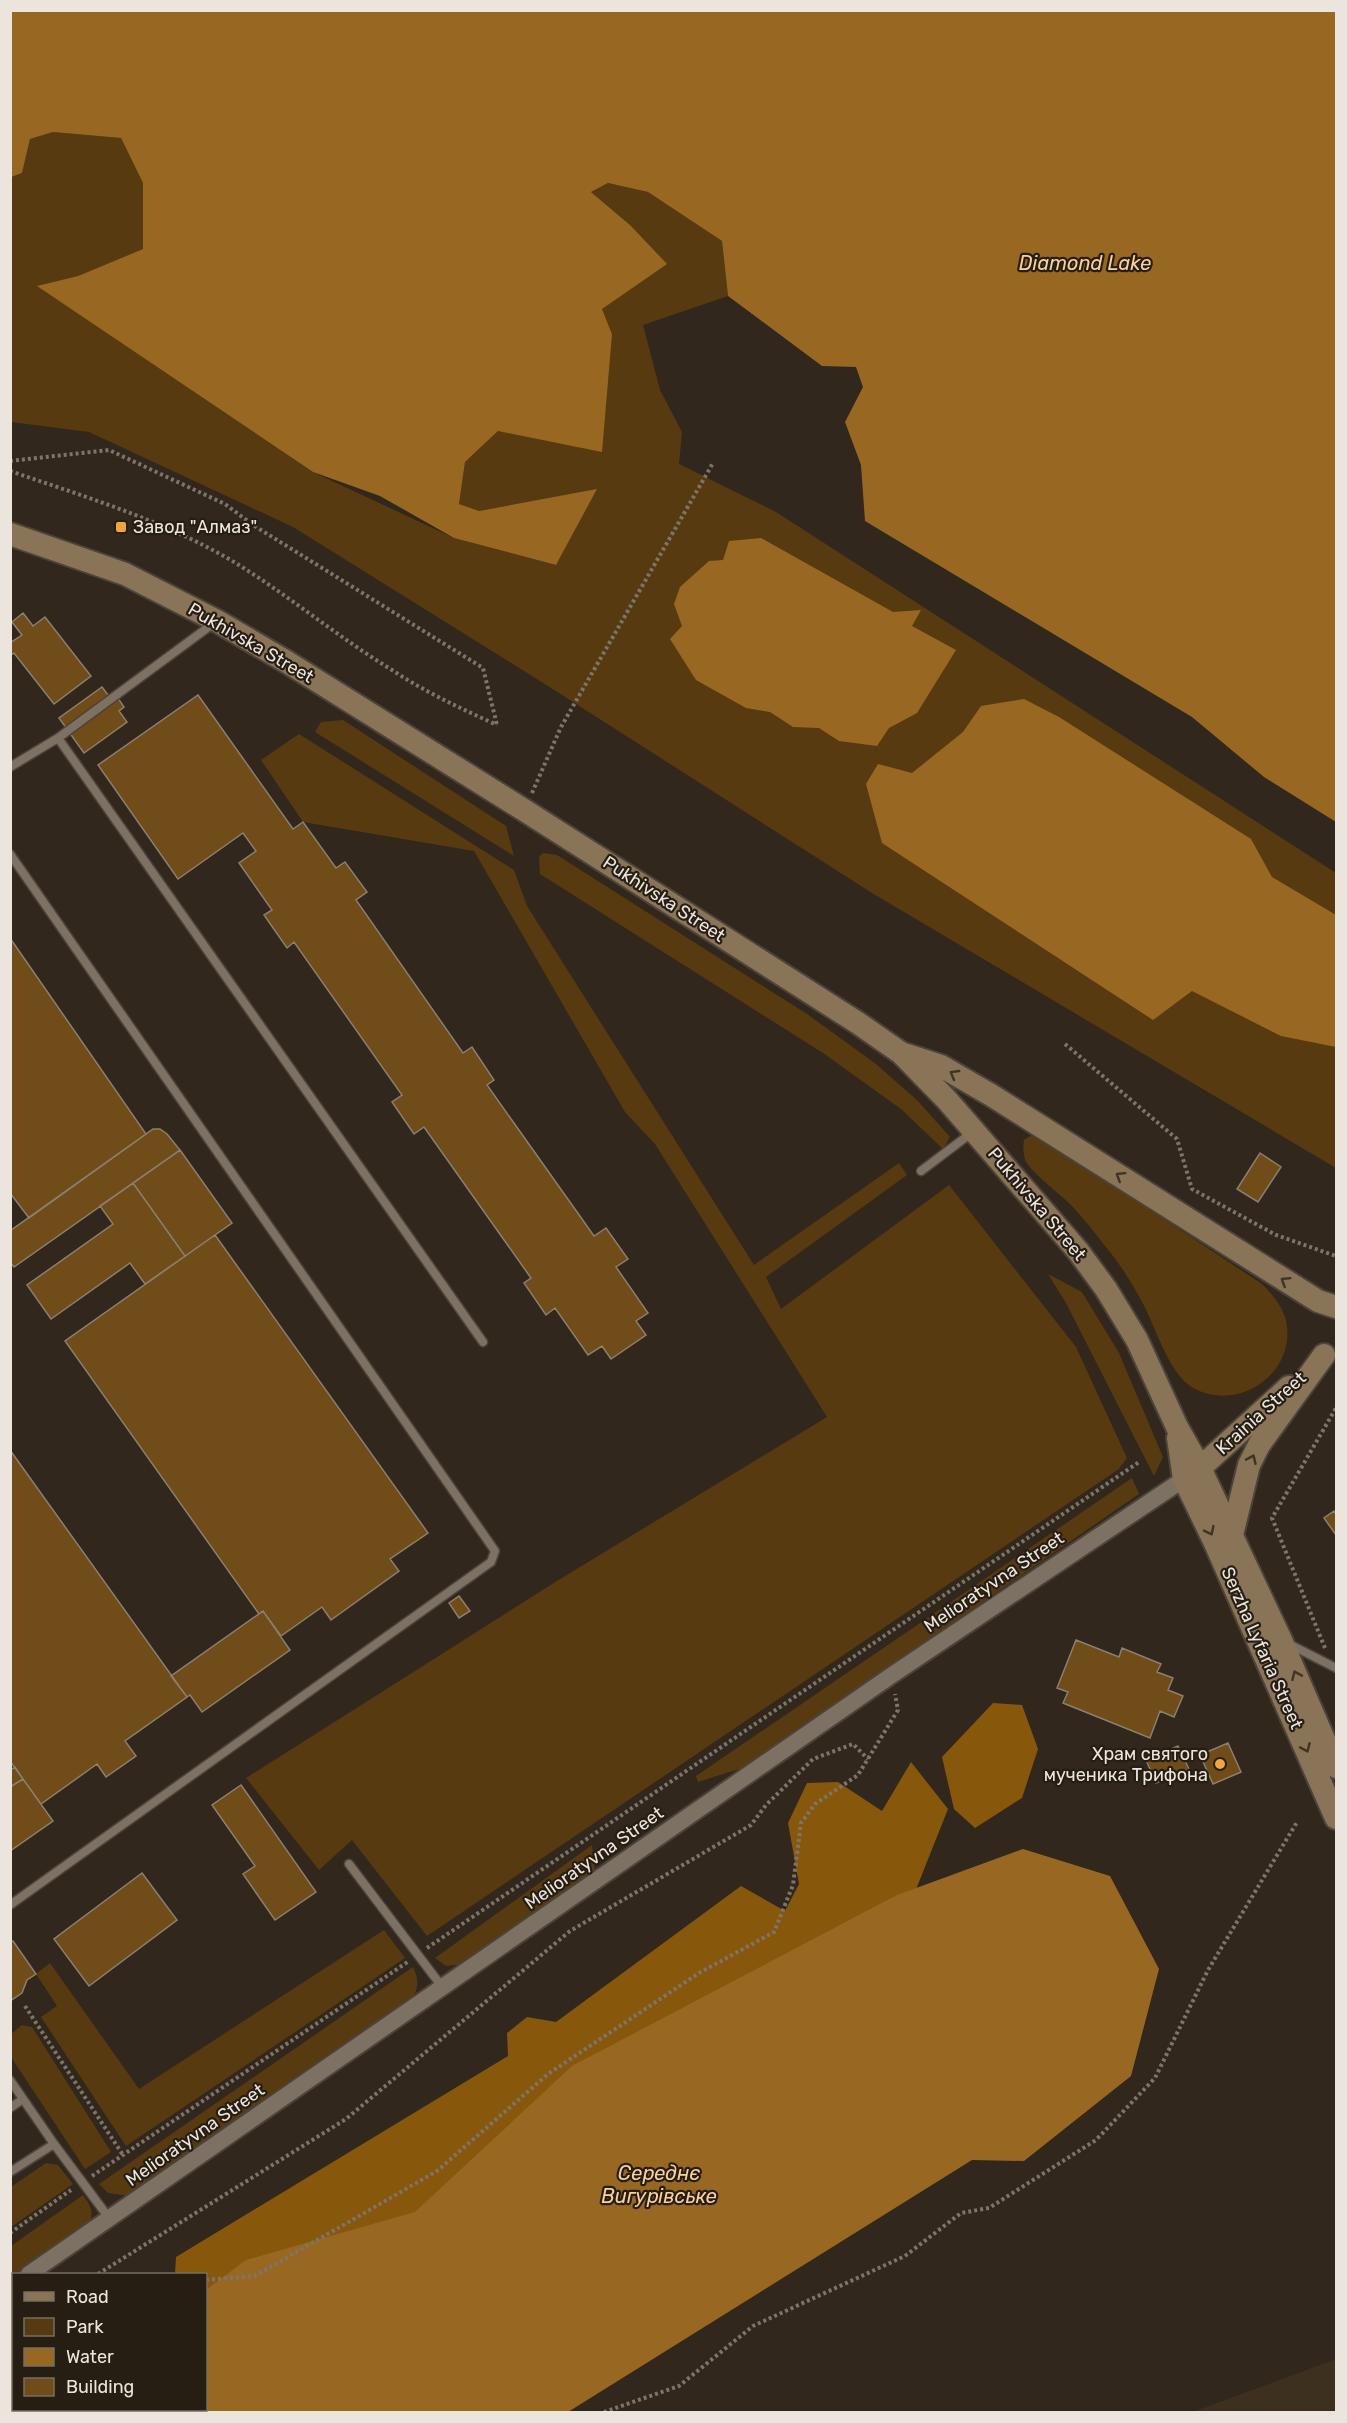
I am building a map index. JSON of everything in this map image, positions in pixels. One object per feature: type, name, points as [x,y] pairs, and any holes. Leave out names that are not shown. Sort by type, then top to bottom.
[{"type":"street","name":"Pukhivska Street","points":[[10,534],[125,574],[217,621],[524,810],[858,1023],[901,1053],[974,1131],[1078,1251],[1106,1289],[1137,1340],[1177,1427],[1192,1473]]},
{"type":"street","points":[[901,1053],[941,1066],[991,1095],[1318,1301],[1336,1307]]},
{"type":"street","points":[[1232,1535],[1249,1465],[1259,1445],[1330,1351]]},
{"type":"street","name":"Krainia Street","points":[[1192,1473],[1330,1351]]},
{"type":"street","name":"Serzha Lyfaria Street","points":[[1192,1473],[1232,1535],[1336,1767]]},
{"type":"street","name":"Serzha Lyfaria Street","points":[[1192,1473],[1215,1543],[1336,1818]]},
{"type":"street","name":"Melioratyvna Street","points":[[30,2273],[892,1675],[1192,1473]]},
{"type":"lane","points":[[10,767],[58,738],[217,621]]},
{"type":"lane","points":[[58,738],[483,1342]]},
{"type":"lane","points":[[10,854],[495,1551],[491,1562],[10,1905]]},
{"type":"lane","points":[[921,1171],[974,1131]]},
{"type":"lane","points":[[1281,1640],[1336,1668]]},
{"type":"lane","points":[[349,1864],[443,1988]]},
{"type":"lane","points":[[10,2080],[109,2218]]},
{"type":"lane","points":[[10,2108],[23,2098]]},
{"type":"lane","points":[[10,2172],[54,2144]]},
{"type":"path","points":[[10,461],[109,450],[225,504],[253,525],[483,668],[497,725],[441,700],[390,670],[233,562],[185,537],[100,502],[10,471]]},
{"type":"path","points":[[524,810],[561,727],[713,463]]},
{"type":"path","points":[[1065,1044],[1177,1139],[1192,1190],[1276,1235],[1336,1256]]},
{"type":"path","points":[[1326,1649],[1272,1518],[1336,1408]]},
{"type":"path","points":[[10,2233],[1138,1462]]},
{"type":"path","points":[[207,2280],[255,2276],[437,2171],[549,2074],[699,1973],[774,1932],[793,1885],[801,1823],[815,1804],[858,1775],[868,1759],[898,1710],[892,1675]]},
{"type":"path","points":[[100,2273],[346,2119],[570,1931],[751,1825],[766,1804],[813,1759],[853,1744],[868,1759]]},
{"type":"path","points":[[604,2412],[679,2386],[753,2326],[905,2256],[961,2212],[989,2208],[1096,2140],[1155,2078],[1208,1971],[1298,1822]]},
{"type":"path","points":[[25,2006],[123,2155]]},
{"type":"shaded area","points":[[993,1703],[1022,1705],[1038,1749],[1022,1798],[975,1828],[954,1809],[942,1757]]},
{"type":"shaded area","points":[[911,1762],[948,1809],[911,1902],[399,2243],[207,2299],[207,2273],[175,2273],[176,2257],[508,2056],[507,2033],[527,2017],[556,2022],[741,1886],[785,1911],[799,1884],[788,1823],[807,1783],[838,1782],[882,1811]]},
{"type":"shaded area","points":[[12,2350],[12,2411],[44,2411],[11,2412],[10,2351]]},
{"type":"shaded area","points":[[1336,2359],[1336,2412],[1193,2412]]},
{"type":"green space","points":[[53,132],[121,138],[143,183],[143,249],[78,276],[38,286],[313,472],[454,538],[556,565],[596,490],[478,511],[459,504],[465,462],[498,431],[521,434],[612,334],[602,309],[630,225],[591,192],[608,183],[648,192],[722,241],[728,296],[643,325],[660,390],[682,432],[679,464],[776,512],[1336,873],[1336,1168],[872,893],[548,686],[293,527],[89,432],[11,422],[10,177],[22,173],[30,139]]},
{"type":"green space","points":[[343,720],[506,826],[514,856],[315,732],[321,722]]},
{"type":"green space","points":[[299,734],[514,870],[527,906],[754,1265],[899,1163],[907,1175],[766,1277],[781,1309],[949,1185],[1076,1347],[1127,1458],[1119,1469],[427,1936],[352,1840],[319,1870],[246,1778],[552,1584],[827,1417],[655,1144],[625,1112],[474,851],[303,822],[261,760]]},
{"type":"green space","points":[[543,853],[557,855],[807,1014],[876,1064],[918,1101],[950,1137],[943,1149],[901,1109],[823,1053],[540,874],[539,857]]},
{"type":"green space","points":[[1030,1136],[1040,1137],[1266,1288],[1283,1312],[1287,1336],[1284,1354],[1276,1369],[1263,1382],[1231,1395],[1213,1395],[1195,1389],[1177,1373],[1146,1309],[1114,1257],[1075,1209],[1040,1178],[1026,1162],[1024,1140]]},
{"type":"green space","points":[[1048,1274],[1082,1292],[1119,1353],[1163,1457],[1154,1476],[1066,1303]]},
{"type":"green space","points":[[1132,1478],[1139,1494],[742,1768],[698,1782],[696,1776]]},
{"type":"green space","points":[[592,1845],[595,1871],[464,1964],[446,1966],[435,1958]]},
{"type":"green space","points":[[384,1930],[405,1958],[126,2146],[41,2017],[57,2006],[36,1974],[50,1963],[139,2089]]},
{"type":"green space","points":[[413,1967],[417,1985],[410,2003],[130,2196],[108,2193],[99,2184]]},
{"type":"green space","points":[[22,2025],[32,2027],[111,2152],[85,2169],[11,2057],[11,2034]]},
{"type":"green space","points":[[46,2163],[58,2165],[73,2184],[11,2227],[11,2187]]},
{"type":"green space","points":[[83,2195],[89,2203],[91,2219],[87,2227],[21,2273],[12,2273],[11,2281],[11,2246]]},
{"type":"water","name":"Diamond Lake","points":[[10,11],[1336,11],[1336,822],[1264,777],[1192,717],[865,521],[861,465],[845,422],[863,387],[856,367],[822,366],[728,296],[722,241],[648,192],[608,183],[591,192],[630,225],[667,264],[602,309],[612,334],[602,452],[498,431],[465,462],[459,504],[479,511],[597,489],[556,565],[454,538],[380,496],[313,472],[37,286],[78,276],[143,249],[143,183],[121,138],[53,132],[30,139],[22,173],[11,177]]},
{"type":"water","points":[[761,538],[893,612],[921,610],[912,626],[956,650],[917,713],[889,728],[877,746],[839,741],[819,728],[793,727],[770,712],[746,708],[696,680],[670,639],[682,626],[674,604],[680,587],[709,561],[723,560],[729,541]]},
{"type":"water","points":[[1024,699],[1059,717],[1251,839],[1272,877],[1336,915],[1336,1047],[1281,1036],[1192,991],[1153,1020],[882,843],[866,784],[878,764],[912,773],[963,732],[981,706]]},
{"type":"water","name":"Середнє Вигурівське","points":[[1023,1849],[1110,1876],[1159,1969],[1131,2076],[1024,2161],[972,2160],[568,2412],[37,2412],[207,2411],[207,2289],[246,2260],[415,2212],[572,2066],[897,1895]]},
{"type":"building","points":[[23,613],[33,626],[45,617],[91,676],[54,704],[14,653],[10,656],[10,643],[22,635],[12,622]]},
{"type":"building","points":[[102,687],[111,699],[116,695],[124,707],[119,711],[127,722],[84,753],[59,718]]},
{"type":"building","points":[[198,695],[293,829],[303,822],[336,868],[345,862],[367,892],[356,900],[463,1053],[472,1047],[494,1080],[487,1085],[594,1236],[606,1228],[628,1259],[616,1267],[648,1313],[636,1321],[646,1335],[611,1359],[602,1346],[588,1355],[555,1308],[546,1315],[524,1283],[531,1278],[424,1127],[414,1134],[392,1102],[402,1095],[294,942],[287,948],[264,915],[272,910],[239,863],[256,851],[243,833],[178,879],[98,765]]},
{"type":"building","points":[[10,938],[146,1134],[29,1218],[10,1193]]},
{"type":"building","points":[[153,1129],[160,1129],[167,1134],[180,1150],[14,1267],[10,1262],[10,1231]]},
{"type":"building","points":[[180,1150],[232,1223],[185,1256],[133,1183]]},
{"type":"building","points":[[1260,1153],[1281,1167],[1258,1202],[1237,1189]]},
{"type":"building","points":[[133,1183],[185,1256],[145,1284],[130,1263],[51,1319],[27,1285],[113,1224],[100,1206]]},
{"type":"building","points":[[215,1235],[428,1533],[390,1559],[399,1571],[331,1620],[322,1607],[281,1636],[263,1611],[259,1614],[65,1341]]},
{"type":"building","points":[[10,1450],[187,1697],[125,1741],[136,1756],[106,1777],[97,1764],[41,1804],[10,1761]]},
{"type":"building","points":[[1334,1511],[1336,1514],[1336,1535],[1324,1518]]},
{"type":"building","points":[[459,1596],[470,1611],[459,1618],[449,1603]]},
{"type":"building","points":[[263,1611],[290,1650],[202,1712],[190,1695],[187,1697],[171,1676]]},
{"type":"building","points":[[1076,1640],[1119,1657],[1122,1648],[1161,1664],[1157,1672],[1173,1678],[1168,1690],[1183,1696],[1174,1717],[1160,1711],[1150,1738],[1063,1703],[1068,1692],[1057,1688]]},
{"type":"building","name":"Храм святого мученика Трифона","points":[[1228,1743],[1241,1772],[1213,1784],[1200,1755]]},
{"type":"building","points":[[1178,1746],[1189,1769],[1156,1783],[1146,1760]]},
{"type":"building","points":[[15,1767],[23,1779],[10,1787],[10,1770]]},
{"type":"building","points":[[23,1779],[53,1821],[10,1851],[10,1787]]},
{"type":"building","points":[[241,1785],[316,1892],[275,1920],[243,1874],[255,1866],[212,1805]]},
{"type":"building","points":[[142,1873],[177,1920],[89,1986],[54,1939]]},
{"type":"building","points":[[13,1941],[36,1974],[27,1980],[22,1993],[10,2001],[10,1943]]},
{"type":"place","name":"Завод \"Алмаз\"","points":[[121,527]]},
{"type":"place","name":"Храм святого мученика Трифона","points":[[1220,1764]]}]
